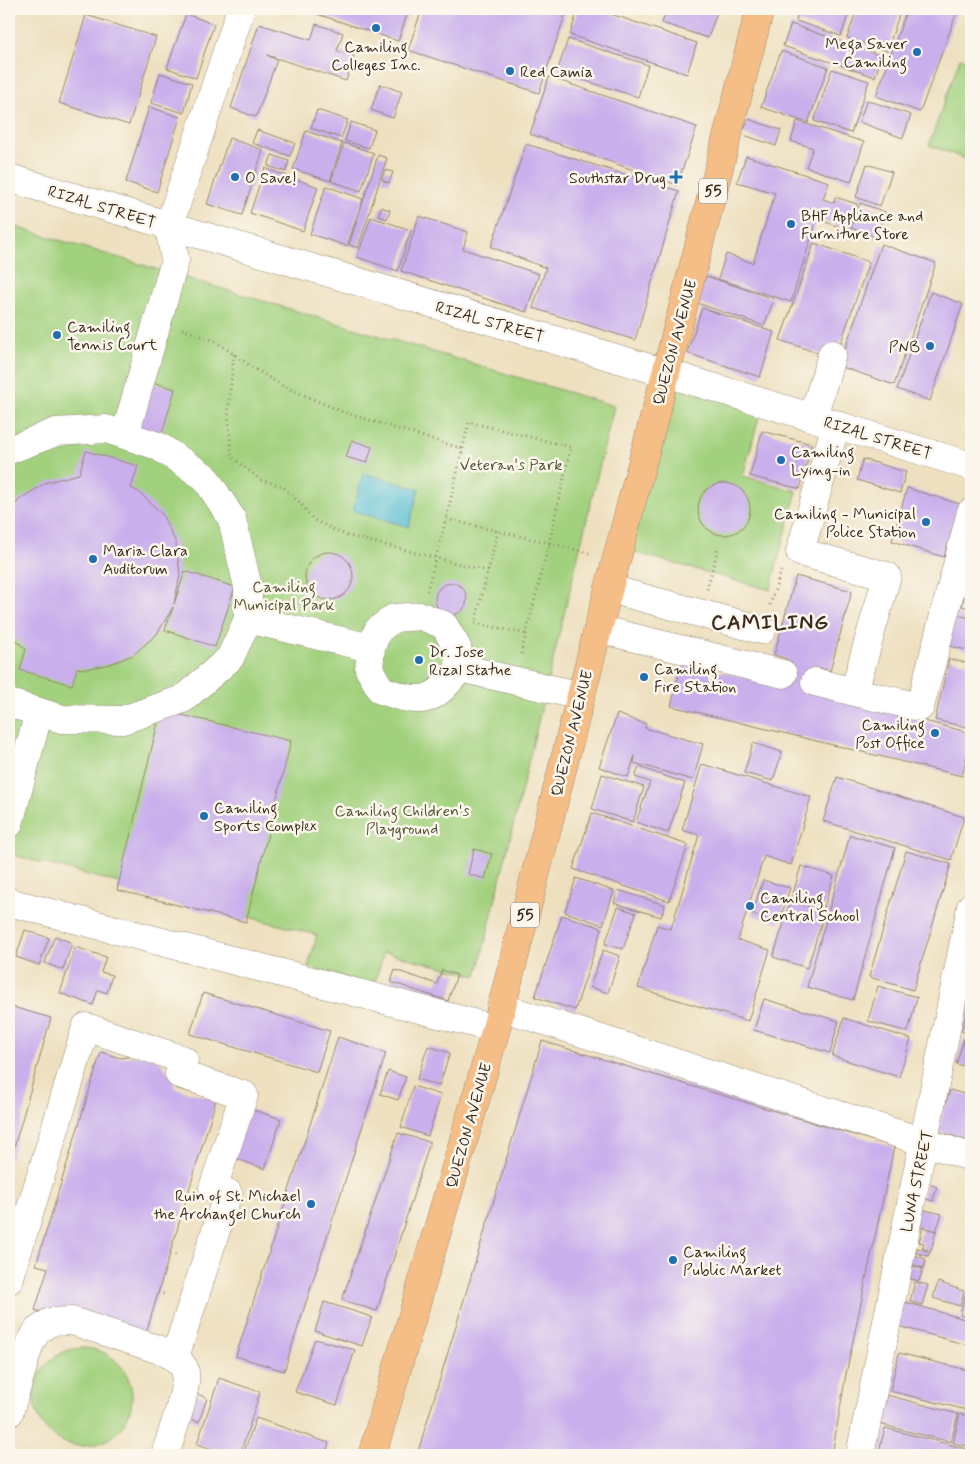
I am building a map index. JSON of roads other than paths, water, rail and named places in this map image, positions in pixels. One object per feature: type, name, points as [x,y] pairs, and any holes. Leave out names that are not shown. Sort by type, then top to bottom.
[{"type":"highway","name":"QUEZON AVENUE","points":[[372,1455],[499,1018],[598,629],[760,9]]},
{"type":"street","points":[[125,435],[175,260],[170,226],[241,9]]},
{"type":"street","name":"RIZAL STREET","points":[[9,178],[825,420],[971,466]]},
{"type":"street","points":[[832,354],[825,420],[800,552],[887,576],[854,692]]},
{"type":"street","points":[[9,450],[56,432],[106,428],[158,446],[205,477],[232,518],[248,587],[248,619],[230,658],[182,699],[123,720],[62,719],[9,703]]},
{"type":"street","points":[[815,682],[920,707],[971,512]]},
{"type":"street","points":[[610,589],[762,630]]},
{"type":"street","points":[[421,616],[444,625],[457,647],[460,668],[444,689],[427,699],[402,697],[381,690],[369,669],[371,648],[378,630],[394,618],[421,616]]},
{"type":"street","points":[[248,619],[371,648]]},
{"type":"street","points":[[598,629],[783,674]]},
{"type":"street","points":[[460,668],[581,696]]},
{"type":"street","points":[[9,824],[39,712]]},
{"type":"street","points":[[9,902],[499,1018],[971,1157]]},
{"type":"street","name":"LUNA STREET","points":[[860,1455],[971,907]]},
{"type":"street","points":[[9,1280],[86,1027],[184,1060],[179,1074],[244,1095],[213,1188],[228,1194],[175,1357]]},
{"type":"street","points":[[9,1413],[29,1346],[37,1331],[50,1322],[72,1321],[164,1351],[175,1357],[185,1369],[186,1386],[165,1455]]},
{"type":"water","points":[[363,473],[419,489],[409,527],[353,511]]},
{"type":"place","name":"Camiling Colleges Inc.","points":[[376,28]]},
{"type":"place","name":"Mega Saver - Camiling","points":[[917,52]]},
{"type":"place","name":"Red Camia","points":[[510,71]]},
{"type":"place","name":"O Save!","points":[[235,177]]},
{"type":"place","name":"Southstar Drug","points":[[676,177]]},
{"type":"place","name":"BHF Appliance and Furniture Store","points":[[791,224]]},
{"type":"place","name":"Camiling Tennis Court","points":[[57,335]]},
{"type":"place","name":"PNB","points":[[930,346]]},
{"type":"place","name":"Camiling Lying-in","points":[[781,460]]},
{"type":"place","name":"Camiling - Municipal Police Station","points":[[926,522]]},
{"type":"place","name":"Maria Clara Auditorum","points":[[93,559]]},
{"type":"place","name":"Dr. Jose Rizal Statue","points":[[419,660]]},
{"type":"place","name":"Camiling Fire Station","points":[[644,677]]},
{"type":"place","name":"Camiling Post Office","points":[[935,733]]},
{"type":"place","name":"Camiling Sports Complex","points":[[204,816]]},
{"type":"place","name":"Camiling Central School","points":[[750,906]]},
{"type":"place","name":"Ruin of St. Michael the Archangel Church","points":[[311,1204]]},
{"type":"place","name":"Camiling Public Market","points":[[673,1260]]},
{"type":"district","name":"CAMILING","points":[[770,622]]},
{"type":"park label","name":"Veteran's Park","points":[[511,464]]},
{"type":"park label","name":"Camiling Municipal Park","points":[[284,595]]},
{"type":"park label","name":"Camiling Children's Playground","points":[[402,819]]}]
